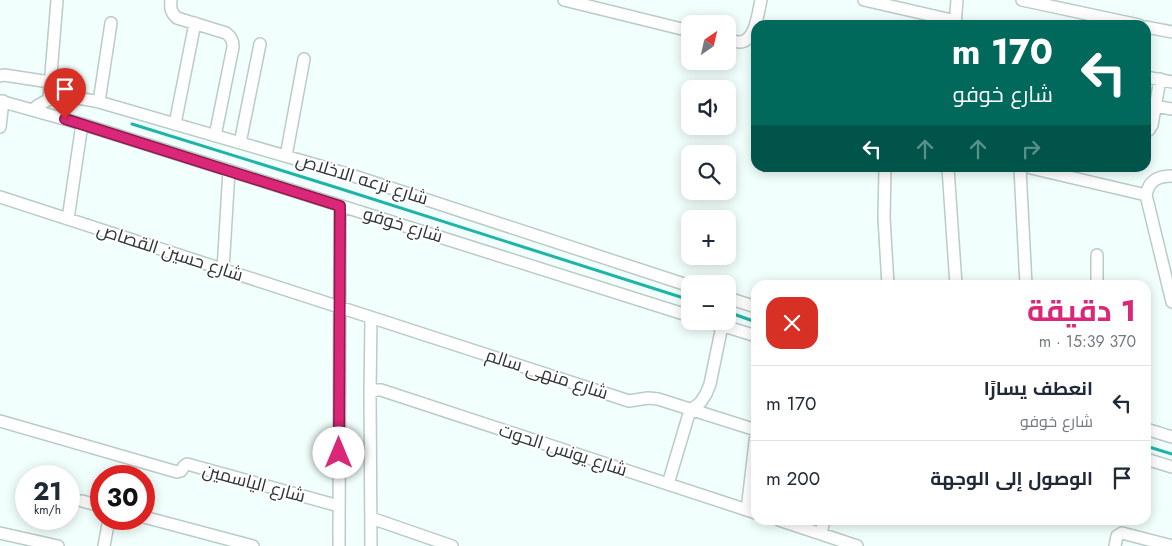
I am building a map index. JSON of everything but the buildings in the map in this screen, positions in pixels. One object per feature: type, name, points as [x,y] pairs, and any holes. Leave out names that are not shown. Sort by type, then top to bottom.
[{"type":"street","points":[[32,110],[39,103],[49,99],[57,0]]},
{"type":"street","points":[[172,0],[170,6],[177,18],[226,33],[230,36],[233,43],[215,136]]},
{"type":"street","points":[[564,0],[681,28]]},
{"type":"street","points":[[757,20],[761,0]]},
{"type":"street","points":[[864,0],[943,20]]},
{"type":"street","points":[[955,20],[957,0]]},
{"type":"street","points":[[1022,0],[1112,20]]},
{"type":"street","points":[[99,102],[111,23]]},
{"type":"street","points":[[175,124],[195,23]]},
{"type":"street","points":[[1151,27],[1172,32]]},
{"type":"street","points":[[736,41],[745,41],[751,35]]},
{"type":"street","points":[[240,143],[260,44]]},
{"type":"street","points":[[286,156],[304,59]]},
{"type":"street","points":[[0,76],[50,82]]},
{"type":"street","points":[[1151,77],[1172,82]]},
{"type":"street","points":[[1151,127],[1160,79]]},
{"type":"street","name":"شارع ترعه الاخلاص","points":[[49,99],[61,97],[99,102],[286,156],[360,178],[681,283]]},
{"type":"street","points":[[0,127],[2,101]]},
{"type":"street","name":"شارع خوفو","points":[[2,101],[82,124],[681,313]]},
{"type":"street","points":[[1155,106],[1172,109]]},
{"type":"street","points":[[68,219],[82,124]]},
{"type":"street","points":[[223,270],[229,170]]},
{"type":"street","points":[[885,172],[884,218],[888,280]]},
{"type":"street","points":[[948,172],[956,280]]},
{"type":"street","points":[[1020,172],[1026,280]]},
{"type":"street","points":[[1048,172],[1146,195]]},
{"type":"street","points":[[1172,176],[1163,176],[1153,181],[1146,195],[1167,262],[1172,302]]},
{"type":"street","name":"شارع حسين القصاص","points":[[0,197],[340,307]]},
{"type":"street","points":[[339,546],[340,206]]},
{"type":"street","points":[[1097,255],[1097,280]]},
{"type":"street","points":[[736,301],[751,305]]},
{"type":"street","name":"شارع منهى سالم","points":[[340,307],[629,401],[648,398],[658,399],[751,428]]},
{"type":"street","points":[[371,318],[371,546]]},
{"type":"street","points":[[668,484],[685,425],[692,410],[700,403],[710,384],[721,330]]},
{"type":"street","points":[[736,330],[751,335]]},
{"type":"street","name":"شارع يونس الحوت","points":[[370,393],[381,390],[751,512]]},
{"type":"street","name":"شارع الياسمين","points":[[0,421],[177,472],[181,471],[188,464],[339,506]]},
{"type":"street","points":[[1151,431],[1172,437]]},
{"type":"street","points":[[1151,461],[1172,467]]},
{"type":"street","points":[[82,500],[90,503]]},
{"type":"street","points":[[371,518],[452,546]]},
{"type":"street","points":[[155,520],[253,546]]},
{"type":"street","points":[[794,525],[857,546]]},
{"type":"street","points":[[822,534],[823,525]]},
{"type":"street","points":[[104,546],[107,530]]},
{"type":"street","points":[[0,533],[58,546]]},
{"type":"street","points":[[1116,542],[1118,534],[1123,533],[1172,546]]},
{"type":"waterway","points":[[132,124],[681,297]]},
{"type":"waterway","points":[[736,315],[751,320]]},
{"type":"waterway","points":[[1151,448],[1172,454]]},
{"type":"route","points":[[65,119],[340,206],[339,453]]}]
